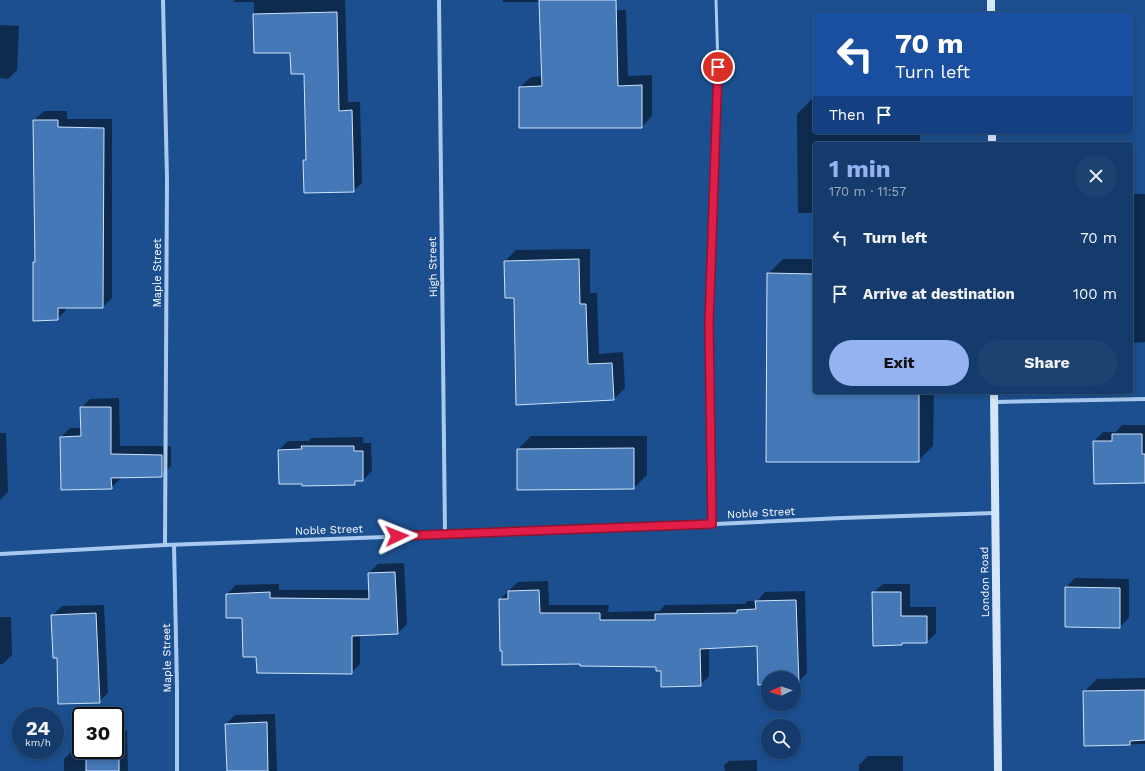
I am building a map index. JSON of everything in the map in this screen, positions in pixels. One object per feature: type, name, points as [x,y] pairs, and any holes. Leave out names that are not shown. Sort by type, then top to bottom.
[{"type":"street","name":"Maple Street","points":[[163,0],[166,179],[165,545]]},
{"type":"street","name":"High Street","points":[[439,0],[445,534]]},
{"type":"street","points":[[991,0],[991,12]]},
{"type":"street","name":"London Road","points":[[994,394],[998,771]]},
{"type":"street","points":[[994,402],[1145,399]]},
{"type":"street","name":"Noble Street","points":[[0,554],[165,545],[995,513]]},
{"type":"street","name":"Maple Street","points":[[174,545],[177,771]]},
{"type":"lane","points":[[712,524],[709,324],[718,67],[716,0]]},
{"type":"building","points":[[539,0],[616,0],[618,86],[642,85],[642,128],[519,128],[519,87],[542,86]]},
{"type":"building","points":[[337,12],[339,111],[352,110],[354,192],[304,193],[303,160],[306,160],[304,74],[291,74],[290,53],[254,53],[253,14]]},
{"type":"building","points":[[33,120],[58,120],[58,127],[104,128],[103,308],[58,308],[58,320],[33,321],[33,262],[35,262]]},
{"type":"building","points":[[579,259],[580,304],[586,304],[588,364],[612,363],[614,400],[516,405],[514,298],[505,298],[504,261]]},
{"type":"building","points":[[767,273],[813,274],[813,394],[919,394],[919,462],[766,462]]},
{"type":"building","points":[[80,407],[111,407],[111,454],[162,455],[162,477],[111,478],[112,489],[61,490],[60,437],[81,436]]},
{"type":"building","points":[[1112,434],[1142,434],[1142,454],[1145,454],[1145,483],[1094,484],[1093,441],[1112,441]]},
{"type":"building","points":[[301,446],[354,446],[354,451],[363,451],[363,481],[355,481],[355,485],[302,486],[302,484],[279,484],[278,450],[302,449]]},
{"type":"building","points":[[634,448],[634,489],[517,490],[517,449]]},
{"type":"building","points":[[395,572],[398,634],[352,636],[352,674],[257,673],[256,657],[243,657],[242,618],[226,618],[226,594],[270,592],[270,598],[369,599],[368,573]]},
{"type":"building","points":[[1065,587],[1120,588],[1120,628],[1065,627]]},
{"type":"building","points":[[539,590],[540,613],[600,613],[600,620],[655,620],[655,614],[737,613],[737,610],[756,609],[755,601],[796,600],[799,671],[761,671],[761,685],[758,685],[757,646],[700,649],[701,686],[661,687],[661,671],[656,671],[656,667],[580,666],[580,664],[502,665],[502,651],[500,651],[499,599],[508,599],[508,591]]},
{"type":"building","points":[[872,592],[901,592],[901,616],[927,616],[927,643],[902,643],[902,645],[873,646]]},
{"type":"building","points":[[96,613],[100,703],[58,704],[57,658],[53,658],[51,615]]},
{"type":"building","points":[[1145,690],[1145,740],[1130,741],[1130,745],[1084,746],[1083,691]]},
{"type":"building","points":[[267,722],[268,771],[227,771],[225,724]]},
{"type":"building","points":[[86,759],[119,759],[119,771],[86,771]]},
{"type":"route","points":[[397,536],[712,524],[709,324],[718,67]]}]
